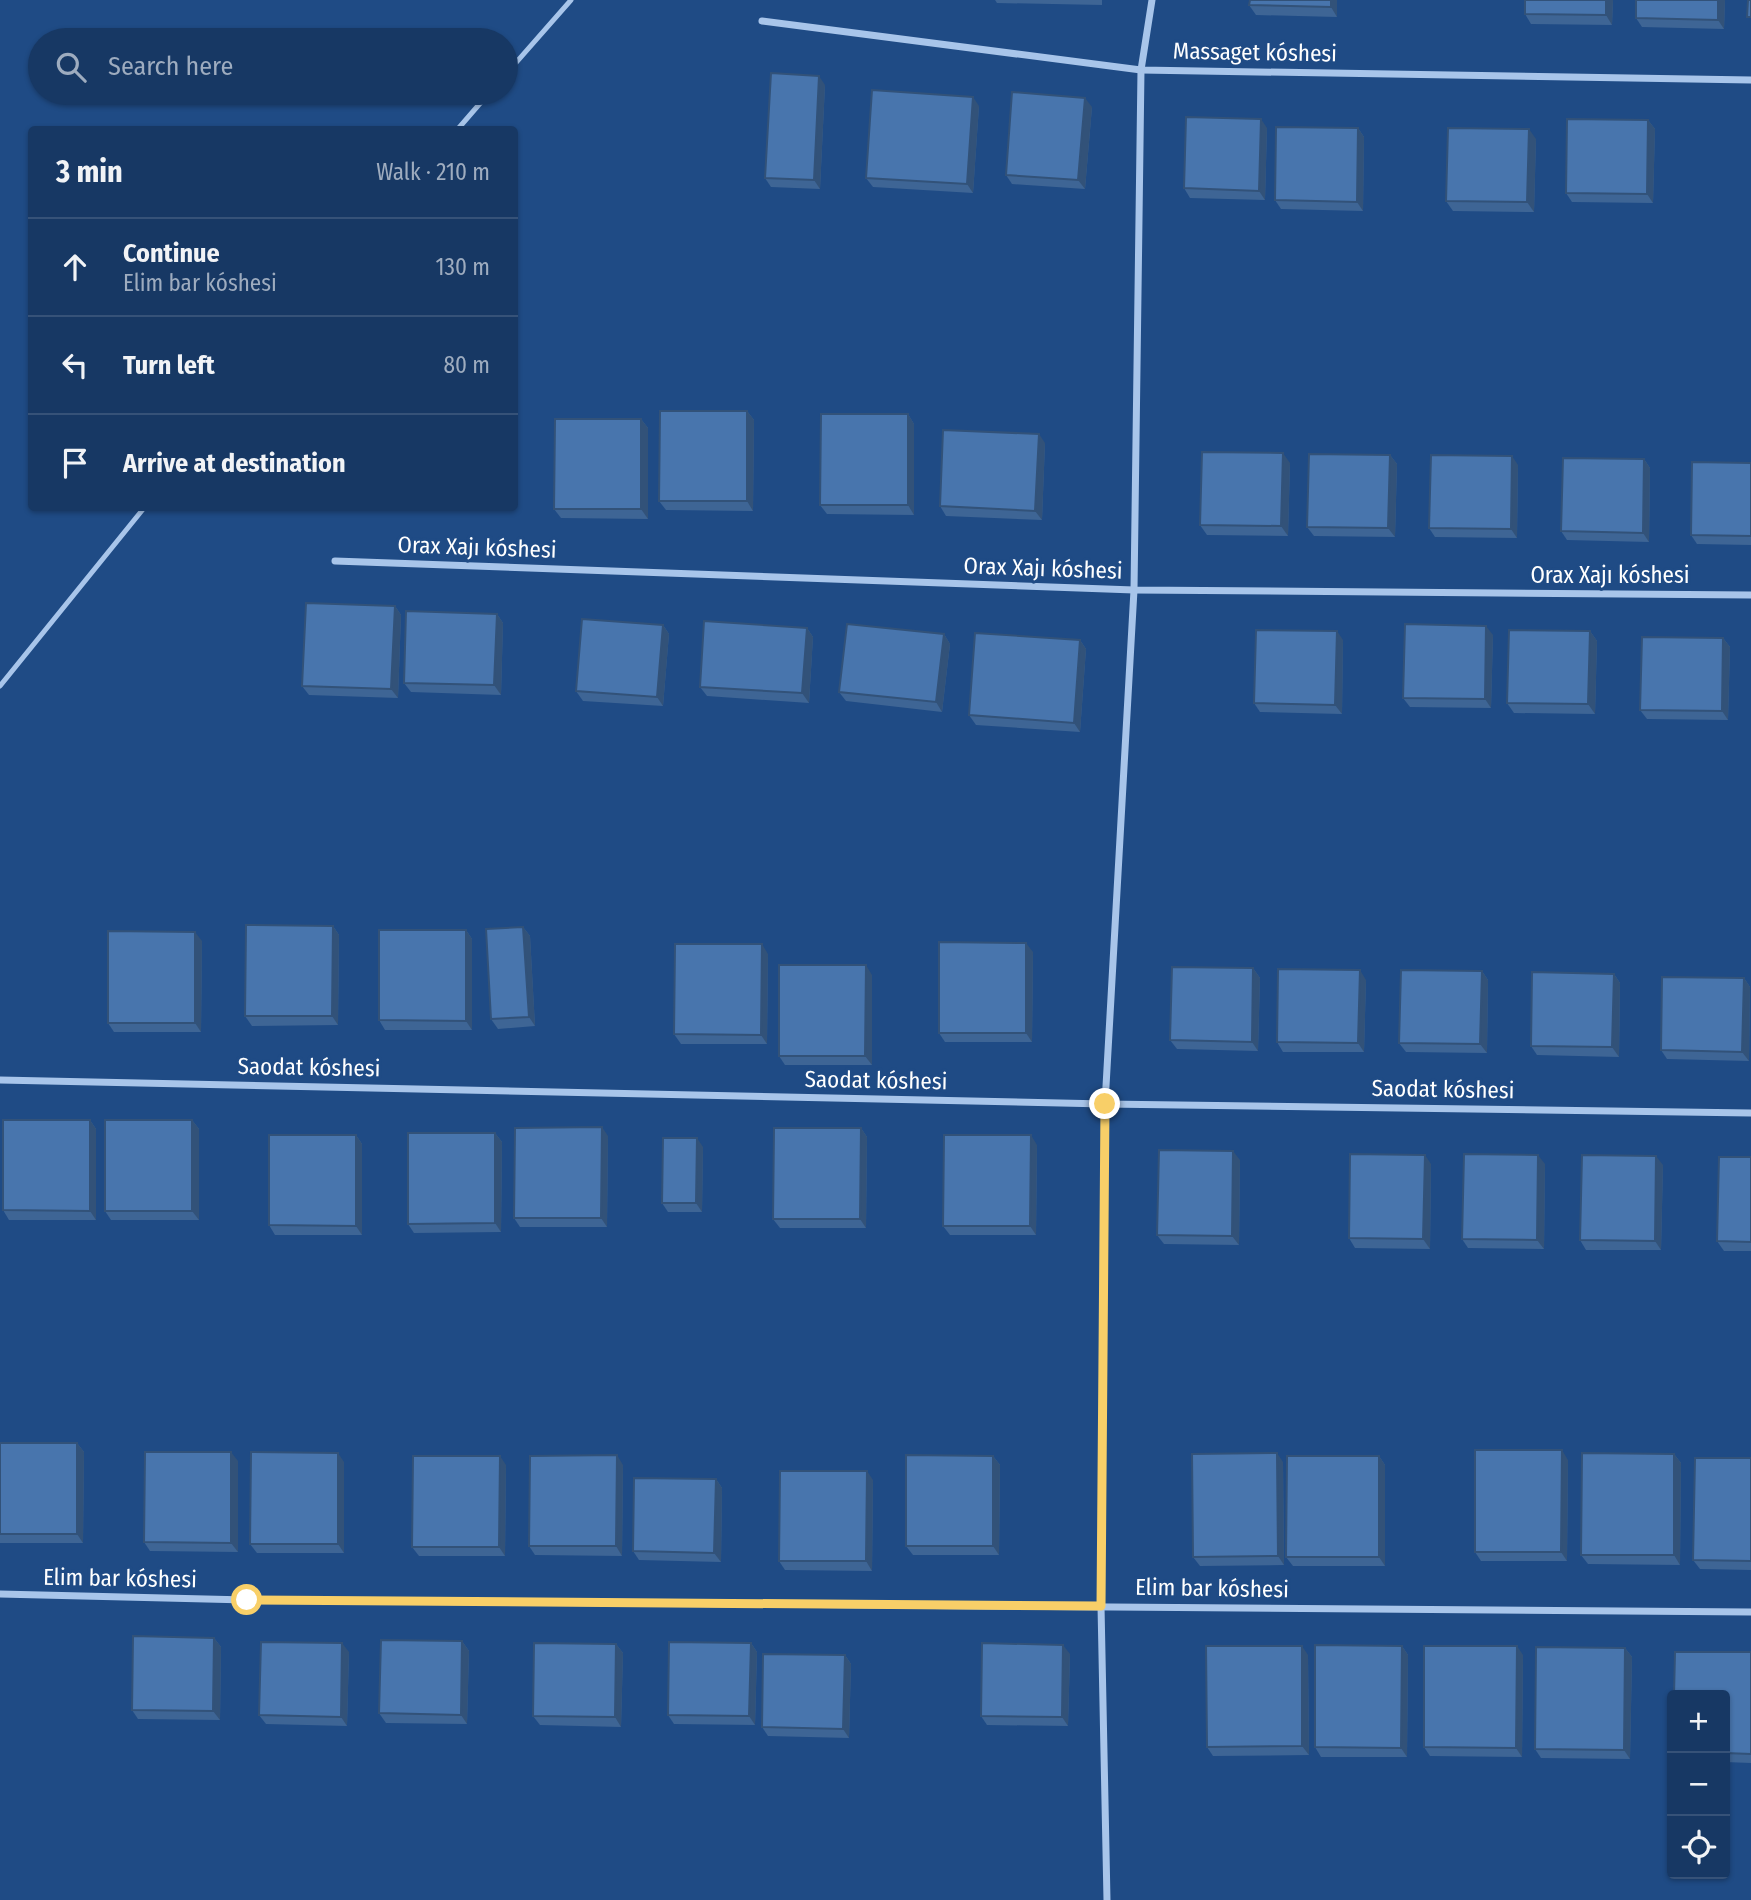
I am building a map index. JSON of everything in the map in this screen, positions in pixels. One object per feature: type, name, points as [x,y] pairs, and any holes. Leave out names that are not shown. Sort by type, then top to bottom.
[{"type":"street","points":[[1107,1900],[1101,1606],[1105,1104],[1134,590],[1141,70],[1152,0]]},
{"type":"street","name":"Massaget kóshesi","points":[[762,21],[1141,70],[1751,80]]},
{"type":"street","name":"Orax Xajı kóshesi","points":[[335,561],[1134,590],[1751,595]]},
{"type":"street","name":"Saodat kóshesi","points":[[0,1080],[1105,1104],[1751,1113]]},
{"type":"street","name":"Elim bar kóshesi","points":[[0,1594],[261,1600],[1751,1612]]},
{"type":"lane","points":[[518,60],[571,0]]},
{"type":"lane","points":[[460,126],[479,105]]},
{"type":"lane","points":[[0,686],[142,511]]},
{"type":"building","points":[[1250,0],[1331,0],[1331,7],[1249,5]]},
{"type":"building","points":[[1525,0],[1606,0],[1606,15],[1525,14]]},
{"type":"building","points":[[1636,0],[1718,0],[1718,20],[1636,18]]},
{"type":"building","points":[[1748,0],[1751,0],[1751,17],[1747,17]]},
{"type":"building","points":[[771,73],[819,76],[814,180],[765,178]]},
{"type":"building","points":[[872,90],[973,97],[967,184],[866,178]]},
{"type":"building","points":[[1012,92],[1085,98],[1078,180],[1006,175]]},
{"type":"building","points":[[1186,117],[1261,119],[1259,191],[1184,188]]},
{"type":"building","points":[[1567,119],[1648,120],[1647,194],[1566,193]]},
{"type":"building","points":[[1276,127],[1358,128],[1357,202],[1275,200]]},
{"type":"building","points":[[1448,128],[1529,129],[1527,202],[1446,201]]},
{"type":"building","points":[[660,411],[747,411],[747,501],[659,501]]},
{"type":"building","points":[[821,414],[908,414],[908,505],[820,505]]},
{"type":"building","points":[[555,419],[641,419],[641,509],[554,509]]},
{"type":"building","points":[[943,430],[1039,434],[1035,511],[940,506]]},
{"type":"building","points":[[1202,452],[1283,453],[1281,526],[1200,525]]},
{"type":"building","points":[[1309,454],[1390,455],[1388,528],[1307,527]]},
{"type":"building","points":[[1431,455],[1512,456],[1511,529],[1429,528]]},
{"type":"building","points":[[1563,458],[1644,459],[1643,533],[1561,531]]},
{"type":"building","points":[[1692,462],[1751,463],[1751,536],[1691,535]]},
{"type":"building","points":[[306,603],[395,606],[391,689],[302,686]]},
{"type":"building","points":[[406,611],[497,614],[494,685],[404,683]]},
{"type":"building","points":[[582,619],[663,625],[657,697],[576,691]]},
{"type":"building","points":[[704,621],[807,628],[802,693],[700,687]]},
{"type":"building","points":[[847,624],[944,634],[936,702],[839,692]]},
{"type":"building","points":[[1405,624],[1486,626],[1485,699],[1403,698]]},
{"type":"building","points":[[1256,630],[1337,631],[1335,705],[1254,703]]},
{"type":"building","points":[[1509,630],[1590,631],[1588,704],[1507,703]]},
{"type":"building","points":[[975,633],[1080,640],[1074,723],[969,715]]},
{"type":"building","points":[[1642,637],[1723,638],[1722,711],[1640,710]]},
{"type":"building","points":[[246,925],[333,926],[332,1016],[245,1016]]},
{"type":"building","points":[[523,927],[529,1017],[491,1019],[486,929]]},
{"type":"building","points":[[379,930],[466,930],[466,1021],[379,1020]]},
{"type":"building","points":[[108,931],[195,932],[195,1023],[108,1023]]},
{"type":"building","points":[[939,942],[1026,943],[1026,1033],[939,1033]]},
{"type":"building","points":[[675,944],[762,944],[761,1035],[674,1034]]},
{"type":"building","points":[[779,965],[866,965],[865,1056],[779,1056]]},
{"type":"building","points":[[1172,967],[1253,968],[1252,1042],[1170,1040]]},
{"type":"building","points":[[1278,969],[1360,970],[1358,1043],[1277,1042]]},
{"type":"building","points":[[1401,970],[1482,971],[1480,1044],[1399,1043]]},
{"type":"building","points":[[1532,972],[1614,974],[1612,1047],[1531,1046]]},
{"type":"building","points":[[1662,977],[1744,978],[1742,1052],[1661,1050]]},
{"type":"building","points":[[3,1120],[90,1120],[90,1211],[3,1210]]},
{"type":"building","points":[[105,1120],[192,1120],[192,1211],[105,1211]]},
{"type":"building","points":[[602,1127],[601,1218],[514,1218],[515,1128]]},
{"type":"building","points":[[774,1128],[861,1128],[860,1219],[773,1219]]},
{"type":"building","points":[[408,1133],[495,1133],[495,1223],[408,1224]]},
{"type":"building","points":[[269,1135],[356,1135],[356,1226],[269,1225]]},
{"type":"building","points":[[944,1135],[1031,1135],[1030,1226],[943,1226]]},
{"type":"building","points":[[663,1138],[697,1138],[696,1203],[662,1203]]},
{"type":"building","points":[[1159,1150],[1233,1151],[1232,1236],[1157,1235]]},
{"type":"building","points":[[1350,1154],[1425,1155],[1423,1239],[1349,1238]]},
{"type":"building","points":[[1464,1154],[1538,1155],[1537,1240],[1462,1239]]},
{"type":"building","points":[[1582,1155],[1656,1156],[1655,1241],[1580,1240]]},
{"type":"building","points":[[1719,1157],[1751,1157],[1751,1242],[1717,1241]]},
{"type":"building","points":[[0,1443],[77,1443],[77,1534],[0,1534]]},
{"type":"building","points":[[1475,1450],[1562,1450],[1561,1552],[1475,1552]]},
{"type":"building","points":[[145,1452],[231,1452],[231,1543],[144,1542]]},
{"type":"building","points":[[251,1452],[338,1453],[338,1544],[250,1544]]},
{"type":"building","points":[[1277,1453],[1278,1556],[1193,1557],[1192,1454]]},
{"type":"building","points":[[1582,1453],[1674,1454],[1674,1555],[1581,1555]]},
{"type":"building","points":[[617,1455],[616,1546],[529,1546],[530,1456]]},
{"type":"building","points":[[906,1455],[993,1456],[993,1546],[906,1546]]},
{"type":"building","points":[[413,1456],[500,1456],[499,1547],[412,1547]]},
{"type":"building","points":[[1287,1456],[1379,1456],[1379,1557],[1286,1557]]},
{"type":"building","points":[[1695,1458],[1751,1458],[1751,1561],[1693,1560]]},
{"type":"building","points":[[780,1471],[867,1471],[866,1561],[779,1561]]},
{"type":"building","points":[[634,1478],[716,1479],[714,1553],[633,1551]]},
{"type":"building","points":[[133,1636],[214,1638],[213,1711],[132,1710]]},
{"type":"building","points":[[381,1640],[462,1641],[461,1715],[379,1713]]},
{"type":"building","points":[[261,1642],[342,1643],[341,1717],[259,1715]]},
{"type":"building","points":[[669,1642],[751,1643],[749,1716],[668,1715]]},
{"type":"building","points":[[534,1643],[616,1644],[615,1717],[533,1716]]},
{"type":"building","points":[[982,1643],[1063,1645],[1062,1717],[981,1716]]},
{"type":"building","points":[[1315,1645],[1402,1646],[1401,1748],[1315,1747]]},
{"type":"building","points":[[1206,1646],[1302,1646],[1302,1746],[1207,1747]]},
{"type":"building","points":[[1424,1646],[1517,1646],[1516,1748],[1424,1747]]},
{"type":"building","points":[[1536,1647],[1625,1648],[1624,1750],[1535,1749]]},
{"type":"building","points":[[1675,1652],[1751,1652],[1751,1754],[1730,1753],[1730,1690],[1674,1690]]},
{"type":"building","points":[[763,1654],[845,1655],[843,1729],[762,1727]]},
{"type":"route","points":[[247,1600],[1101,1606],[1105,1104]]}]
